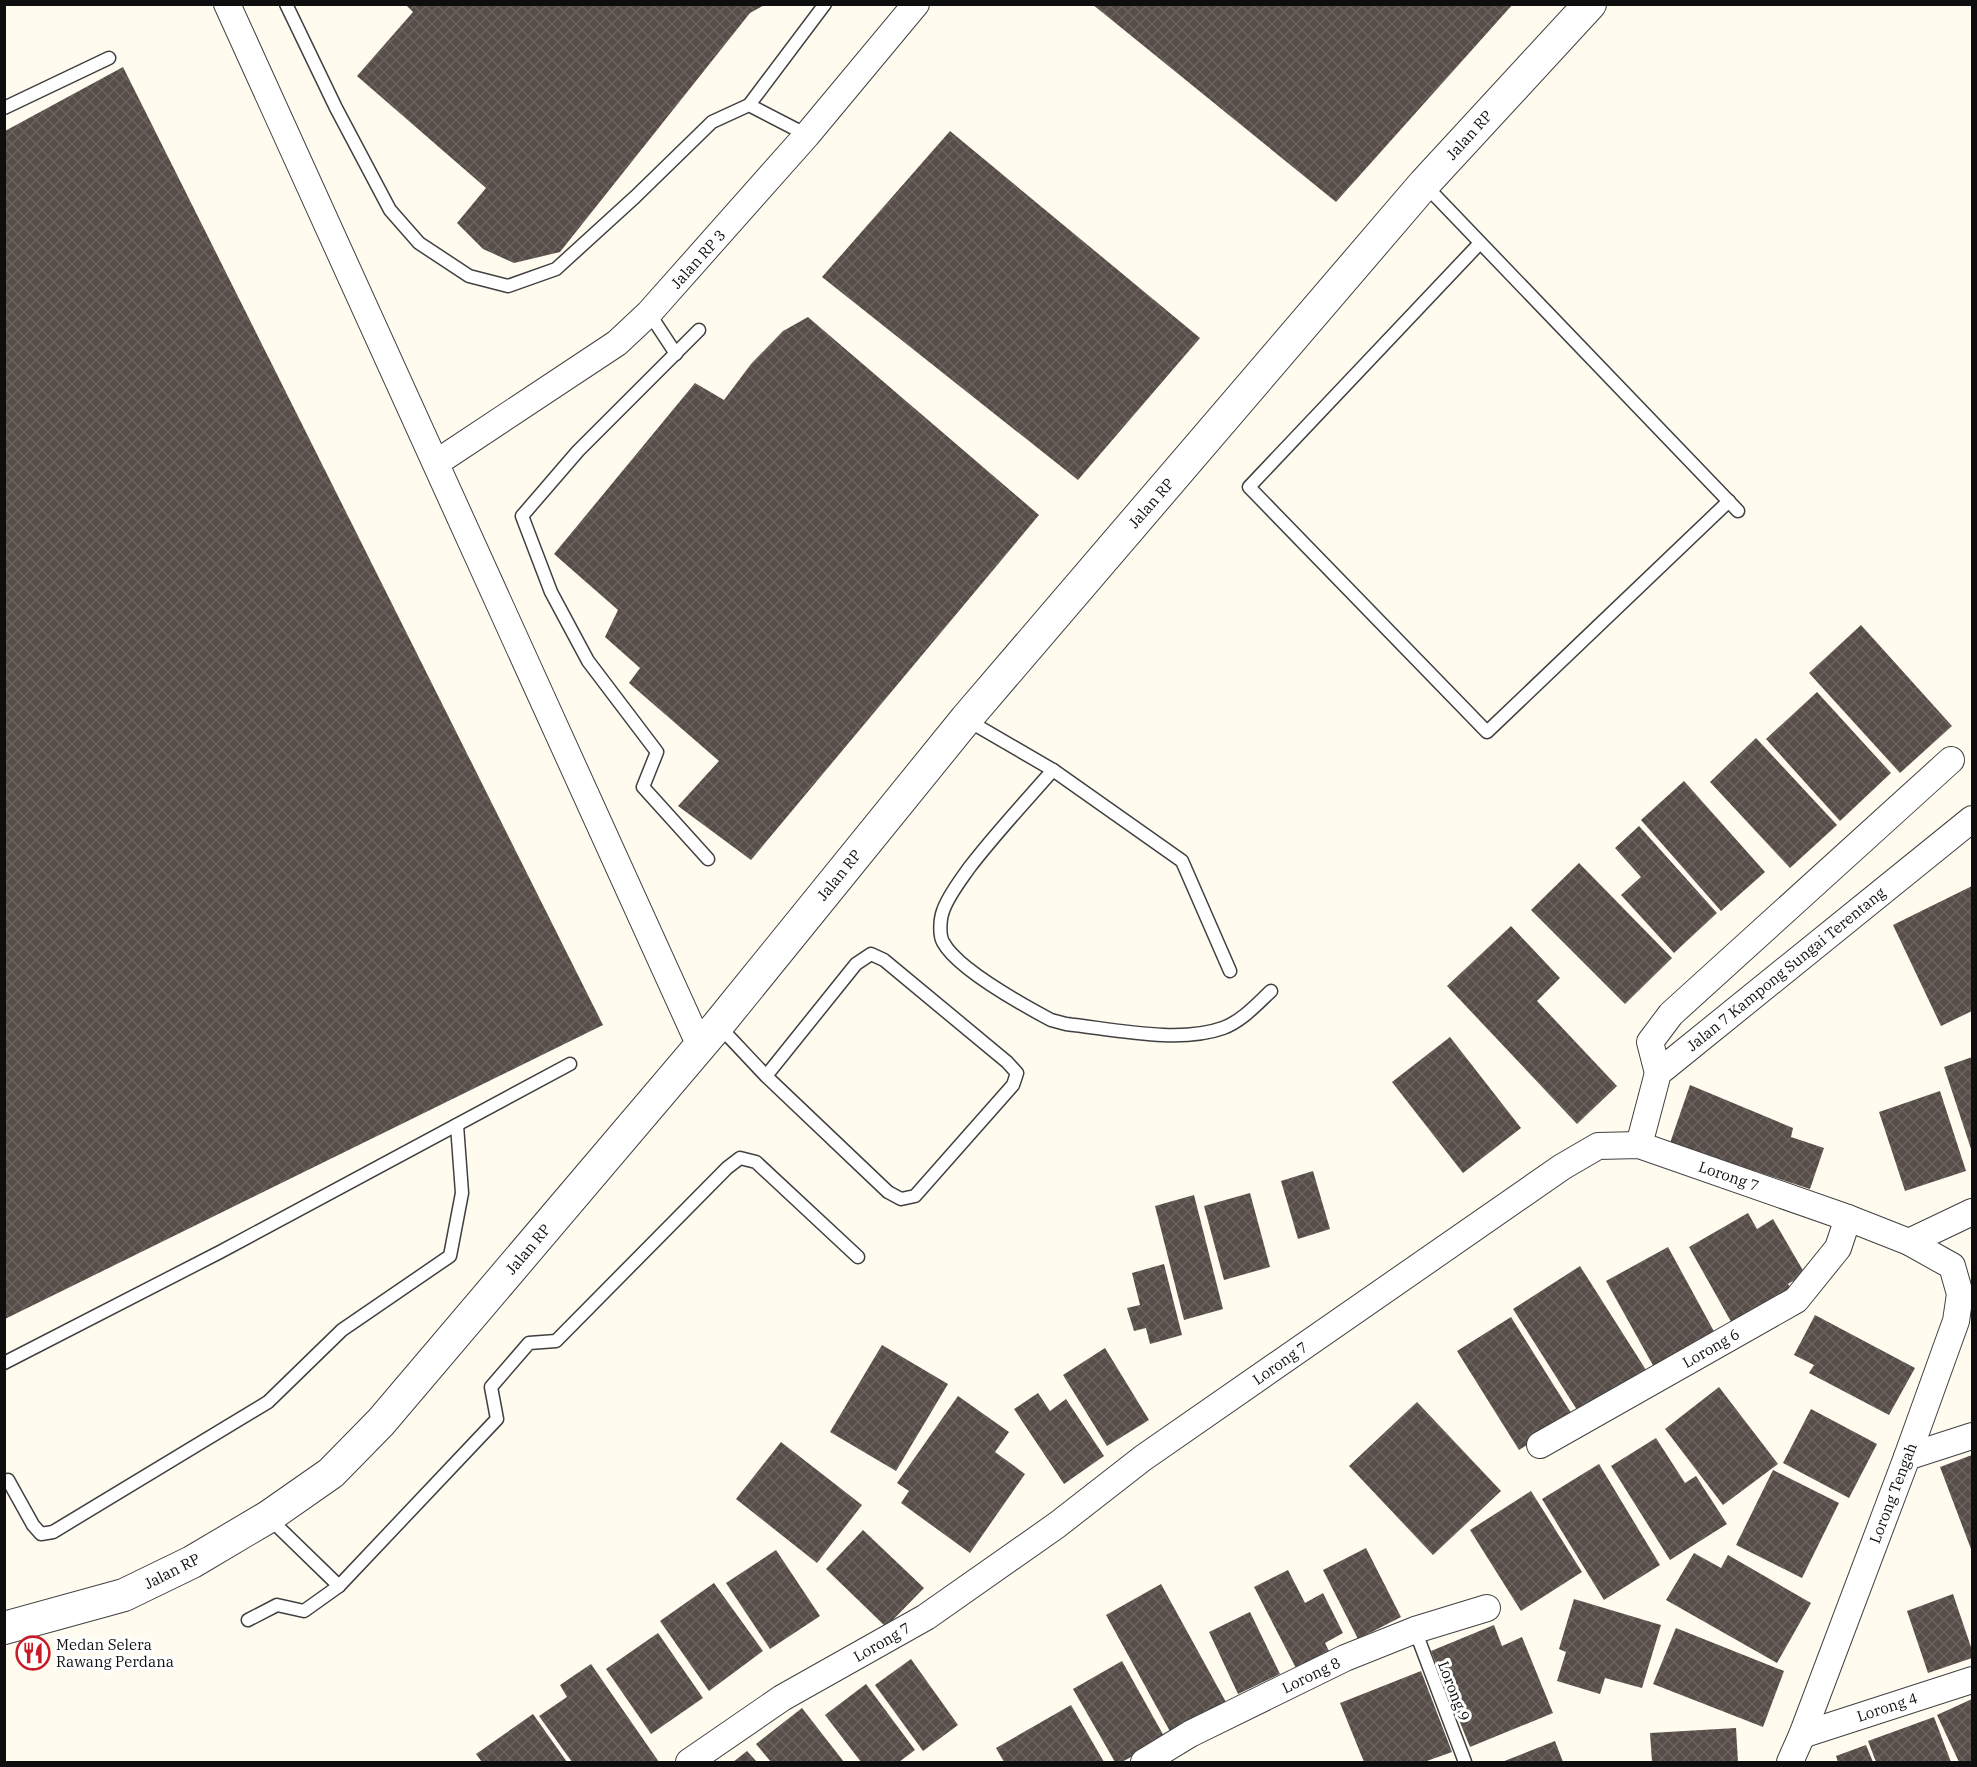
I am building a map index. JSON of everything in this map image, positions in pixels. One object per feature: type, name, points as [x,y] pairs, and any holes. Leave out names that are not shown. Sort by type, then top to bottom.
[{"type":"street","points":[[227,4],[436,463],[709,1035]]},
{"type":"street","name":"Jalan RP 3","points":[[436,463],[617,343],[649,314],[807,135],[916,4]]},
{"type":"street","name":"Jalan RP","points":[[4,1628],[124,1595],[192,1562],[268,1517],[331,1473],[381,1422],[709,1035],[966,719],[1424,184],[1590,4]]},
{"type":"street","points":[[1639,1145],[1658,1073],[1650,1042],[1671,1014],[1951,760]]},
{"type":"street","name":"Jalan 7 Kampong Sungai Terentang","points":[[1658,1073],[1972,819]]},
{"type":"street","name":"Lorong 7","points":[[689,1762],[782,1698],[926,1617],[1057,1526],[1143,1458],[1562,1167],[1598,1146],[1639,1145],[1910,1242]]},
{"type":"street","points":[[1910,1242],[1972,1212]]},
{"type":"street","name":"Lorong 6","points":[[1540,1446],[1796,1300],[1838,1248],[1848,1218]]},
{"type":"street","name":"Lorong Tengah","points":[[1790,1762],[1907,1457],[1956,1321],[1960,1294],[1952,1266],[1910,1242]]},
{"type":"street","points":[[1907,1457],[1972,1436]]},
{"type":"street","name":"Lorong 8","points":[[1144,1762],[1201,1729],[1345,1658],[1415,1629],[1487,1608]]},
{"type":"street","name":"Lorong 4","points":[[1802,1734],[1972,1680]]},
{"type":"lane","points":[[286,4],[336,108],[390,210],[419,243],[469,276],[508,286],[556,269],[712,122],[749,105],[825,4]]},
{"type":"lane","points":[[4,108],[109,58]]},
{"type":"lane","points":[[749,105],[807,135]]},
{"type":"lane","points":[[1424,184],[1738,511]]},
{"type":"lane","points":[[1480,243],[1249,488],[1487,732],[1728,501]]},
{"type":"lane","points":[[649,314],[676,354]]},
{"type":"lane","points":[[699,330],[578,451],[522,516],[551,592],[588,661],[657,752],[643,787],[708,859]]},
{"type":"lane","points":[[966,719],[1053,770],[1182,861],[1230,970]]},
{"type":"lane","points":[[1053,770],[984,849],[958,884],[943,911],[942,940],[952,955],[968,969],[1051,1020],[1066,1024],[1169,1036],[1225,1028],[1244,1016],[1271,991]]},
{"type":"lane","points":[[709,1035],[766,1076],[888,1192],[901,1199],[915,1196],[1013,1085],[1017,1073],[1007,1062],[884,960],[871,954],[856,964],[766,1076]]},
{"type":"lane","points":[[4,1363],[220,1252],[570,1064]]},
{"type":"lane","points":[[8,1480],[33,1525],[41,1534],[53,1532],[268,1402],[342,1330],[450,1256],[462,1193],[457,1125]]},
{"type":"lane","points":[[248,1620],[277,1605],[304,1611],[339,1586],[497,1419],[491,1388],[529,1343],[556,1341],[727,1168],[740,1158],[756,1162],[858,1257]]},
{"type":"lane","points":[[268,1517],[339,1586]]},
{"type":"lane","name":"Lorong 9","points":[[1415,1629],[1465,1762]]},
{"type":"building","points":[[405,4],[766,4],[750,13],[560,252],[514,263],[483,249],[457,223],[486,188],[357,76],[413,12]]},
{"type":"building","points":[[1092,4],[1513,4],[1336,202]]},
{"type":"building","points":[[123,67],[603,1025],[5,1319],[5,131]]},
{"type":"building","points":[[950,131],[1200,338],[1078,480],[822,277]]},
{"type":"building","points":[[808,317],[1039,515],[751,860],[678,806],[719,761],[629,683],[640,668],[605,637],[618,610],[554,554],[695,383],[724,400],[751,364],[783,331]]},
{"type":"building","points":[[1861,625],[1952,726],[1900,773],[1809,673]]},
{"type":"building","points":[[1817,692],[1891,773],[1840,821],[1766,739]]},
{"type":"building","points":[[1756,738],[1837,825],[1790,868],[1710,782]]},
{"type":"building","points":[[1684,781],[1765,872],[1721,911],[1641,820]]},
{"type":"building","points":[[1639,826],[1717,913],[1674,953],[1621,895],[1641,877],[1615,848]]},
{"type":"building","points":[[1579,863],[1672,958],[1625,1004],[1531,910]]},
{"type":"building","points":[[1972,886],[1972,1011],[1941,1026],[1893,925]]},
{"type":"building","points":[[1511,926],[1560,978],[1537,1001],[1617,1086],[1577,1124],[1447,986]]},
{"type":"building","points":[[1450,1037],[1521,1128],[1463,1173],[1392,1082]]},
{"type":"building","points":[[1972,1057],[1972,1152],[1944,1067]]},
{"type":"building","points":[[1690,1085],[1793,1128],[1791,1137],[1824,1148],[1810,1189],[1670,1143]]},
{"type":"building","points":[[1940,1091],[1966,1171],[1905,1191],[1879,1112]]},
{"type":"building","points":[[1313,1171],[1330,1229],[1298,1239],[1281,1181]]},
{"type":"building","points":[[1250,1193],[1270,1267],[1224,1280],[1204,1206]]},
{"type":"building","points":[[1194,1195],[1223,1309],[1184,1320],[1155,1206]]},
{"type":"building","points":[[1748,1213],[1757,1229],[1773,1219],[1805,1274],[1788,1284],[1794,1293],[1734,1327],[1689,1247]]},
{"type":"building","points":[[1668,1247],[1716,1335],[1655,1369],[1606,1281]]},
{"type":"building","points":[[1164,1264],[1182,1335],[1150,1344],[1146,1328],[1134,1331],[1127,1308],[1140,1305],[1132,1273]]},
{"type":"building","points":[[1580,1266],[1646,1370],[1579,1413],[1513,1309]]},
{"type":"building","points":[[1815,1315],[1915,1368],[1889,1415],[1809,1373],[1814,1365],[1794,1355]]},
{"type":"building","points":[[1511,1317],[1573,1416],[1519,1450],[1457,1351]]},
{"type":"building","points":[[882,1345],[948,1384],[896,1471],[830,1432]]},
{"type":"building","points":[[1105,1348],[1149,1420],[1107,1446],[1063,1375]]},
{"type":"building","points":[[1719,1387],[1778,1464],[1723,1505],[1665,1429]]},
{"type":"building","points":[[1038,1393],[1050,1411],[1066,1399],[1104,1456],[1064,1484],[1014,1409]]},
{"type":"building","points":[[958,1396],[1009,1432],[995,1452],[1025,1474],[970,1553],[901,1503],[909,1491],[897,1483]]},
{"type":"building","points":[[1417,1402],[1501,1491],[1433,1555],[1349,1466]]},
{"type":"building","points":[[1811,1409],[1877,1444],[1849,1498],[1783,1463]]},
{"type":"building","points":[[1656,1438],[1685,1483],[1696,1476],[1727,1524],[1670,1560],[1611,1466]]},
{"type":"building","points":[[781,1442],[862,1505],[817,1563],[736,1499]]},
{"type":"building","points":[[1972,1455],[1972,1548],[1971,1549],[1940,1467]]},
{"type":"building","points":[[1599,1464],[1660,1565],[1604,1600],[1542,1499]]},
{"type":"building","points":[[1773,1470],[1839,1503],[1802,1578],[1736,1545]]},
{"type":"building","points":[[1531,1491],[1582,1572],[1521,1611],[1470,1530]]},
{"type":"building","points":[[863,1530],[924,1588],[886,1627],[826,1569]]},
{"type":"building","points":[[1366,1548],[1401,1617],[1358,1639],[1323,1570]]},
{"type":"building","points":[[776,1550],[820,1616],[770,1649],[726,1583]]},
{"type":"building","points":[[1694,1553],[1721,1568],[1728,1555],[1811,1603],[1777,1663],[1666,1600]]},
{"type":"building","points":[[1288,1570],[1305,1603],[1323,1593],[1343,1633],[1325,1643],[1331,1655],[1298,1672],[1254,1587]]},
{"type":"building","points":[[714,1583],[763,1651],[709,1691],[660,1621]]},
{"type":"building","points":[[1161,1584],[1227,1704],[1172,1735],[1106,1615]]},
{"type":"building","points":[[1953,1594],[1972,1650],[1972,1658],[1928,1673],[1907,1611]]},
{"type":"building","points":[[1574,1599],[1661,1625],[1642,1688],[1605,1678],[1600,1694],[1557,1681],[1566,1652],[1559,1649]]},
{"type":"building","points":[[1250,1612],[1280,1674],[1238,1694],[1209,1632]]},
{"type":"building","points":[[1494,1625],[1502,1646],[1522,1637],[1553,1713],[1470,1747],[1431,1651]]},
{"type":"building","points":[[1676,1628],[1784,1671],[1763,1727],[1653,1684]]},
{"type":"building","points":[[658,1633],[703,1698],[651,1734],[606,1669]]},
{"type":"building","points":[[911,1659],[958,1725],[923,1751],[875,1685]]},
{"type":"building","points":[[1122,1661],[1165,1738],[1122,1762],[1115,1762],[1073,1689]]},
{"type":"building","points":[[591,1664],[659,1762],[572,1762],[539,1716],[567,1697],[560,1685]]},
{"type":"building","points":[[1421,1671],[1452,1752],[1424,1762],[1364,1762],[1340,1703]]},
{"type":"building","points":[[866,1684],[915,1750],[899,1762],[861,1762],[825,1715]]},
{"type":"building","points":[[1972,1699],[1972,1762],[1959,1762],[1937,1715]]},
{"type":"building","points":[[1071,1705],[1104,1762],[1004,1762],[996,1748]]},
{"type":"building","points":[[802,1708],[844,1762],[771,1762],[756,1744]]},
{"type":"building","points":[[533,1714],[567,1762],[482,1762],[476,1754]]},
{"type":"building","points":[[1934,1717],[1951,1762],[1876,1762],[1868,1741]]},
{"type":"building","points":[[1736,1728],[1738,1762],[1652,1762],[1650,1733]]},
{"type":"building","points":[[1555,1741],[1563,1762],[1502,1762]]},
{"type":"building","points":[[1866,1745],[1873,1762],[1838,1762],[1836,1756]]},
{"type":"building","points":[[747,1751],[757,1762],[733,1762]]},
{"type":"place","name":"Medan Selera Rawang Perdana","points":[[33,1653]]}]
